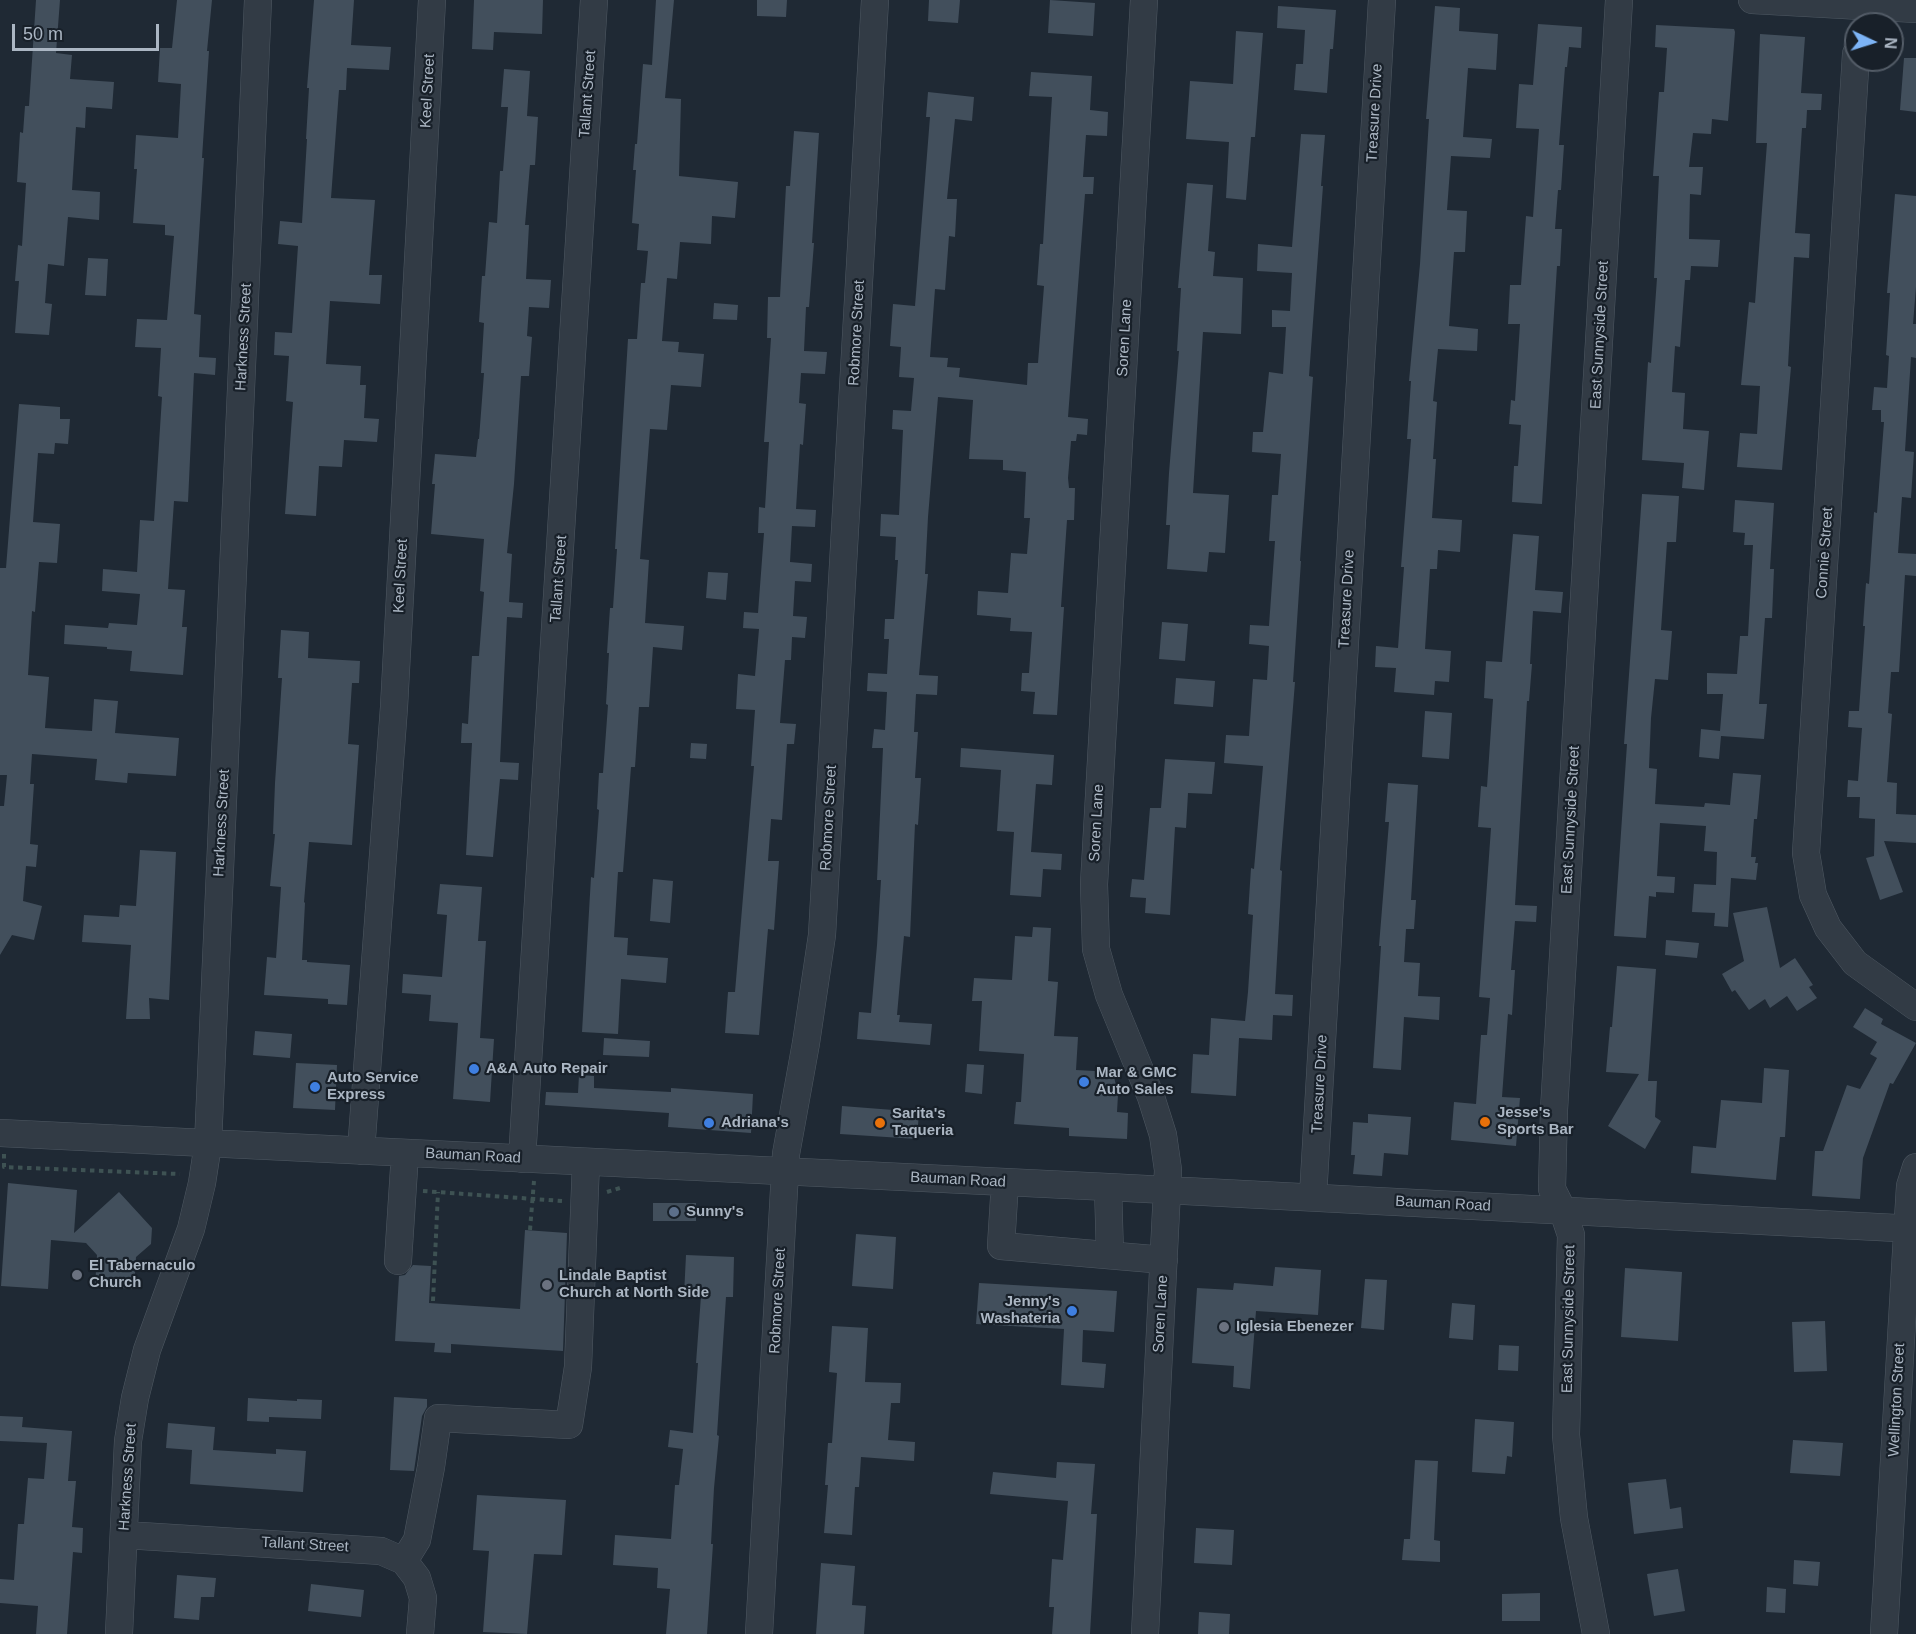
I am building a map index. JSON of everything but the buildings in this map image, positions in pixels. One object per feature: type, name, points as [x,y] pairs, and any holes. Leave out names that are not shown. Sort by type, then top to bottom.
[{"type":"street","name":"Harkness Street","points":[[119,1634],[128,1441],[135,1398],[147,1350],[191,1229],[208,1144],[258,0]]},
{"type":"street","name":"Keel Street","points":[[361,1151],[394,707],[432,0]]},
{"type":"street","name":"Tallant Street","points":[[529,1159],[594,0]]},
{"type":"street","name":"Robmore Street","points":[[759,1634],[786,1154],[822,935],[875,0]]},
{"type":"street","name":"Soren Lane","points":[[1144,0],[1094,884],[1096,949],[1109,995],[1163,1135],[1168,1170],[1145,1634]]},
{"type":"street","name":"Treasure Drive","points":[[1313,1197],[1382,0]]},
{"type":"street","name":"East Sunnyside Street","points":[[1596,1634],[1574,1518],[1566,1435],[1571,1234],[1563,1210],[1552,1189],[1554,1110],[1619,0]]},
{"type":"street","points":[[1752,0],[1844,13]]},
{"type":"street","points":[[1886,12],[1916,9]]},
{"type":"street","name":"Connie Street","points":[[1855,72],[1806,854],[1813,895],[1828,928],[1855,963],[1916,1007]]},
{"type":"street","name":"Bauman Road","points":[[0,1133],[1313,1197],[1912,1229]]},
{"type":"street","points":[[398,1261],[405,1153]]},
{"type":"street","points":[[420,1634],[423,1598],[421,1588],[415,1574],[404,1561],[417,1540],[438,1418],[569,1425],[578,1367],[586,1162]]},
{"type":"street","name":"Wellington Street","points":[[1884,1634],[1906,1431],[1912,1229],[1910,1186],[1916,1167]]},
{"type":"street","points":[[1005,1182],[1001,1246],[1164,1260]]},
{"type":"street","points":[[1108,1187],[1110,1255]]},
{"type":"street","name":"Tallant Street","points":[[125,1535],[369,1549],[381,1551],[404,1561]]},
{"type":"path","points":[[0,1154],[4,1154],[4,1167],[180,1174]]},
{"type":"path","points":[[529,1159],[530,1230]]},
{"type":"path","points":[[433,1301],[438,1192]]},
{"type":"place","name":"A&A Auto Repair","points":[[474,1069]]},
{"type":"place","name":"Mar & GMC Auto Sales","points":[[1084,1082]]},
{"type":"place","name":"Auto Service Express","points":[[315,1087]]},
{"type":"place","name":"Jesse's Sports Bar","points":[[1485,1122]]},
{"type":"place","name":"Adriana's","points":[[709,1123]]},
{"type":"place","name":"Sarita's Taqueria","points":[[880,1123]]},
{"type":"place","name":"Sunny's","points":[[674,1212]]},
{"type":"place","name":"El Tabernaculo Church","points":[[77,1275]]},
{"type":"place","name":"Lindale Baptist Church at North Side","points":[[547,1285]]},
{"type":"place","name":"Jenny's Washateria","points":[[1072,1311]]},
{"type":"place","name":"Iglesia Ebenezer","points":[[1224,1327]]}]
